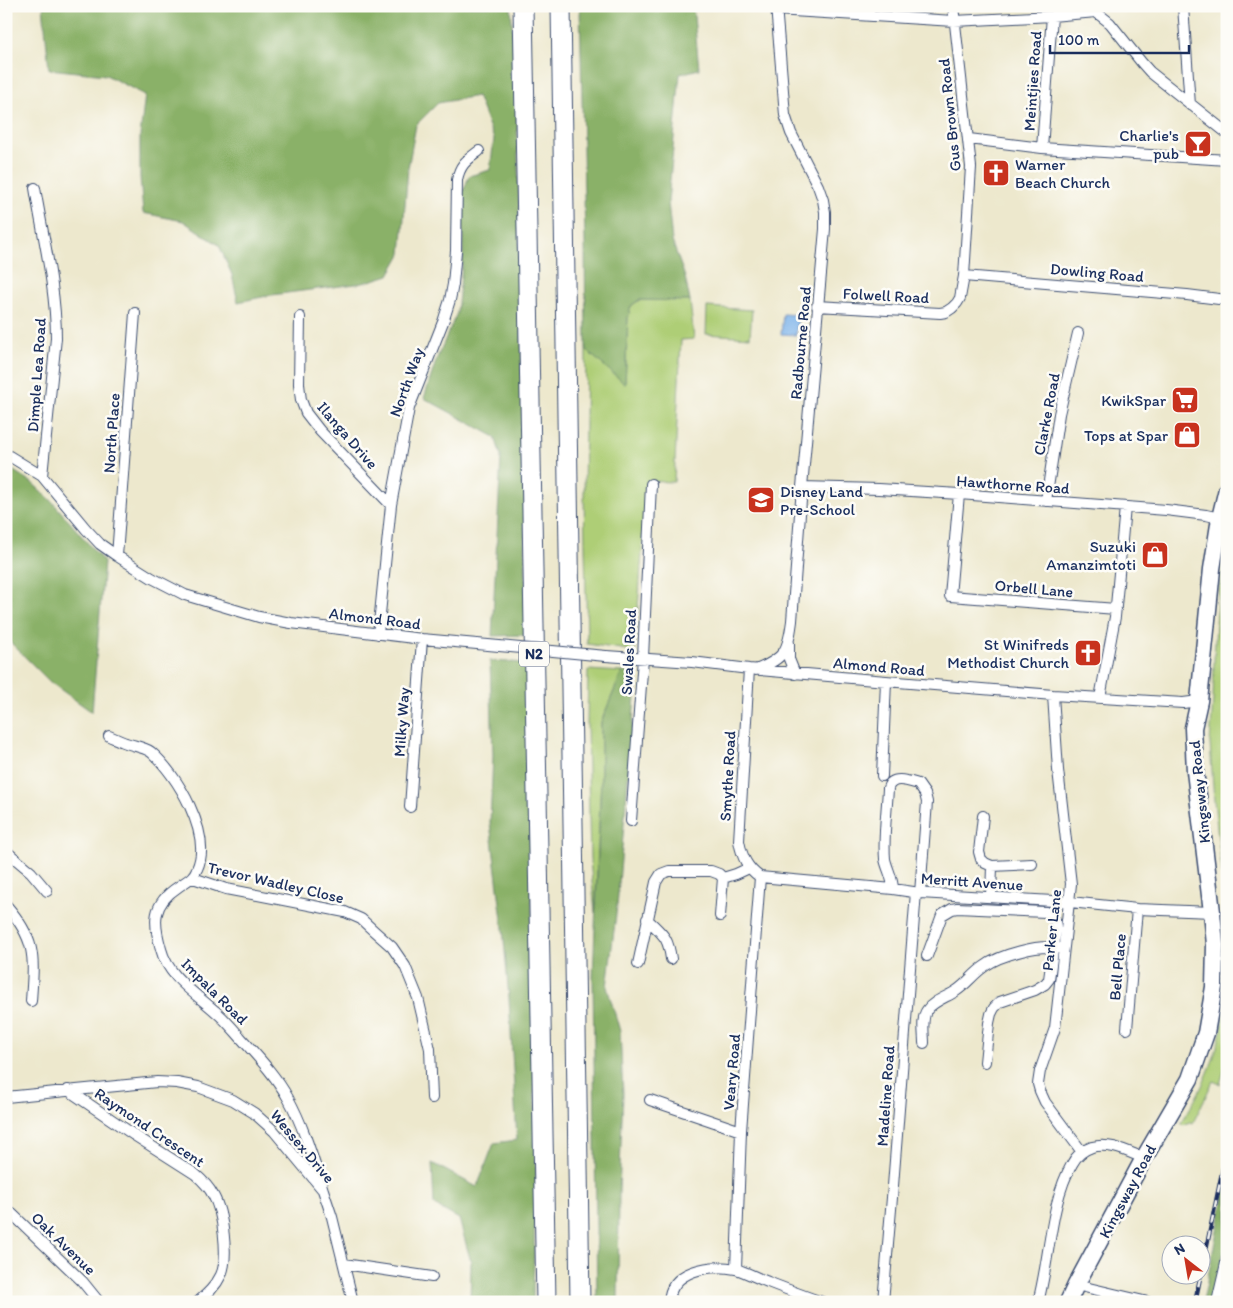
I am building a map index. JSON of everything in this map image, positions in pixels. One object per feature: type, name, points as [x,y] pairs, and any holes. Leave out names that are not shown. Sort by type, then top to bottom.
[{"type":"highway","name":"N2","points":[[523,6],[546,1302]]},
{"type":"highway","name":"N2","points":[[560,6],[580,1302]]},
{"type":"main road","name":"Kingsway Road","points":[[1068,1302],[1144,1158],[1190,1079],[1206,1033],[1214,987],[1215,945],[1195,771],[1193,728],[1199,702],[1212,569],[1220,518],[1227,490]]},
{"type":"street","name":"Gus Brown Road","points":[[952,308],[960,298],[964,276],[972,167],[953,6]]},
{"type":"street","points":[[1183,6],[1190,105]]},
{"type":"street","points":[[776,8],[954,21],[1052,16],[1096,9],[1110,23],[1150,72],[1227,133]]},
{"type":"street","name":"Radbourne Road","points":[[752,669],[768,664],[778,658],[785,650],[789,641],[825,229],[823,200],[818,186],[791,133],[785,115],[776,8]]},
{"type":"street","name":"Meintjies Road","points":[[1042,148],[1052,16]]},
{"type":"street","points":[[969,139],[1042,148],[1227,160]]},
{"type":"street","name":"North Way","points":[[378,634],[391,505],[409,408],[438,337],[450,300],[456,260],[458,172],[462,165],[479,151]]},
{"type":"street","name":"Dimple Lea Road","points":[[34,188],[56,317],[56,338],[42,476]]},
{"type":"street","name":"Dowling Road","points":[[964,276],[1227,300]]},
{"type":"street","name":"Folwell Road","points":[[818,306],[931,314],[946,312],[952,308]]},
{"type":"street","name":"North Place","points":[[117,556],[134,313]]},
{"type":"street","name":"Ilanga Drive","points":[[300,317],[298,384],[306,413],[391,505]]},
{"type":"street","name":"Clarke Road","points":[[1046,501],[1059,414],[1078,333]]},
{"type":"street","name":"Almond Road","points":[[6,454],[42,476],[100,544],[117,556],[167,586],[185,594],[259,617],[422,639],[692,662],[795,674],[1053,695],[1183,704],[1199,702]]},
{"type":"street","name":"Swales Road","points":[[631,821],[643,658],[650,484]]},
{"type":"street","name":"Hawthorne Road","points":[[802,487],[958,494],[1166,510],[1206,514],[1220,518]]},
{"type":"street","name":"Orbell Lane","points":[[958,494],[950,596],[1116,609]]},
{"type":"street","points":[[1100,698],[1116,609],[1125,507]]},
{"type":"street","name":"Milky Way","points":[[410,807],[422,639]]},
{"type":"street","points":[[789,641],[789,660],[795,674]]},
{"type":"street","name":"Smythe Road","points":[[752,669],[739,842],[741,852],[749,868],[760,877]]},
{"type":"street","points":[[882,776],[886,681]]},
{"type":"street","name":"Parker Lane","points":[[1053,695],[1058,770],[1071,884],[1055,1028],[1040,1071],[1038,1084],[1045,1102],[1082,1152]]},
{"type":"street","points":[[108,736],[150,752],[167,768],[181,788],[197,825],[202,844],[198,867],[193,878]]},
{"type":"street","name":"Madeline Road","points":[[882,1302],[926,809],[925,794],[918,784],[896,780],[889,784],[888,788],[885,849],[886,864],[893,889]]},
{"type":"street","points":[[983,816],[978,852],[984,863],[992,866],[1032,864]]},
{"type":"street","points":[[6,851],[31,872],[47,891]]},
{"type":"street","points":[[991,897],[992,866]]},
{"type":"street","points":[[723,878],[749,868]]},
{"type":"street","points":[[638,964],[656,882],[661,874],[669,871],[712,871],[723,878]]},
{"type":"street","name":"Merritt Avenue","points":[[760,877],[918,892],[1070,902],[1137,909],[1212,912]]},
{"type":"street","name":"Veary Road","points":[[736,1269],[741,1132],[760,877]]},
{"type":"street","name":"Trevor Wadley Close","points":[[193,878],[226,889],[345,912],[361,919],[392,947],[405,966],[418,998],[430,1049],[432,1098]]},
{"type":"street","name":"Impala Road","points":[[193,878],[164,898],[158,908],[155,923],[162,952],[178,980],[227,1022],[278,1082],[299,1120],[323,1190]]},
{"type":"street","points":[[720,916],[723,878]]},
{"type":"street","points":[[6,905],[23,927],[29,940],[33,967],[31,1001]]},
{"type":"street","points":[[927,956],[942,915],[952,909],[1046,912],[1054,917],[1056,923],[1048,979],[1045,984],[1035,990],[1000,1002],[994,1008],[988,1023],[985,1062]]},
{"type":"street","name":"Bell Place","points":[[1126,1029],[1137,909]]},
{"type":"street","points":[[647,919],[667,939],[671,959]]},
{"type":"street","points":[[924,1044],[924,1018],[929,1007],[961,988],[990,962],[1022,951],[1043,947],[1064,949]]},
{"type":"street","name":"Wessex Drive","points":[[6,1097],[157,1082],[198,1087],[233,1100],[254,1113],[274,1131],[323,1190],[353,1302]]},
{"type":"street","name":"Raymond Crescent","points":[[68,1090],[202,1179],[213,1194],[217,1202],[224,1240],[224,1264],[221,1275],[210,1292],[198,1302]]},
{"type":"street","points":[[650,1100],[741,1132]]},
{"type":"street","points":[[1038,1302],[1058,1202],[1068,1172],[1076,1158],[1082,1152],[1092,1147],[1111,1146],[1144,1158]]},
{"type":"street","name":"Oak Avenue","points":[[6,1208],[82,1281],[99,1302]]},
{"type":"street","points":[[1217,1302],[1227,1259]]},
{"type":"street","points":[[344,1264],[432,1277]]},
{"type":"street","points":[[669,1302],[672,1287],[686,1274],[703,1269],[716,1268],[736,1269],[822,1302]]},
{"type":"street","points":[[1076,1285],[1148,1302]]},
{"type":"street","points":[[790,1291],[791,1302]]},
{"type":"green space","points":[[43,6],[511,6],[517,104],[527,635],[492,636],[501,456],[495,437],[424,398],[437,358],[457,313],[463,257],[462,195],[469,176],[490,170],[494,139],[477,96],[438,103],[416,125],[408,168],[401,254],[389,275],[363,283],[272,295],[238,302],[232,275],[219,245],[183,221],[143,213],[140,177],[140,136],[145,95],[106,75],[49,69]]},
{"type":"green space","points":[[580,6],[693,6],[699,69],[680,74],[668,202],[672,241],[685,277],[690,301],[639,300],[631,306],[628,316],[625,384],[586,350]]},
{"type":"green space","points":[[639,300],[690,301],[694,339],[681,340],[674,482],[647,481],[635,651],[587,644],[584,496],[586,350],[625,383],[628,316],[631,306]]},
{"type":"green space","points":[[707,307],[752,310],[750,337],[706,334]]},
{"type":"green space","points":[[6,466],[31,482],[50,499],[104,562],[92,712],[50,682],[6,638]]},
{"type":"green space","points":[[1227,548],[1227,915],[1214,801],[1210,743],[1216,624],[1220,585]]},
{"type":"green space","points":[[490,661],[528,663],[536,1164],[533,1302],[470,1302],[471,1262],[459,1219],[434,1205],[432,1163],[477,1187],[494,1143],[517,1140],[503,928],[490,823],[493,756]]},
{"type":"green space","points":[[588,670],[622,672],[601,722],[601,778],[595,913],[590,860],[587,724]]},
{"type":"green space","points":[[622,672],[637,674],[617,906],[607,987],[620,1031],[623,1094],[619,1194],[618,1302],[597,1302],[593,977],[601,778],[601,722]]},
{"type":"green space","points":[[1227,988],[1227,1061],[1220,1084],[1213,1081],[1193,1123],[1190,1122],[1183,1125],[1181,1123],[1200,1090],[1213,1058],[1222,1025]]},
{"type":"green space","points":[[1227,1180],[1227,1238],[1213,1302],[1203,1302],[1206,1286],[1210,1286],[1210,1266]]},
{"type":"water","points":[[783,314],[798,315],[796,335],[781,334]]},
{"type":"railway","points":[[1195,1302],[1227,1149]]},
{"type":"place","name":"Charlie's pub","points":[[1198,144]]},
{"type":"place","name":"Warner Beach Church","points":[[996,173]]},
{"type":"place","name":"KwikSpar","points":[[1185,400]]},
{"type":"place","name":"Tops at Spar","points":[[1187,435]]},
{"type":"place","name":"Disney Land Pre-School","points":[[761,500]]},
{"type":"place","name":"Suzuki Amanzimtoti","points":[[1155,555]]},
{"type":"place","name":"St Winifreds Methodist Church","points":[[1088,653]]}]
